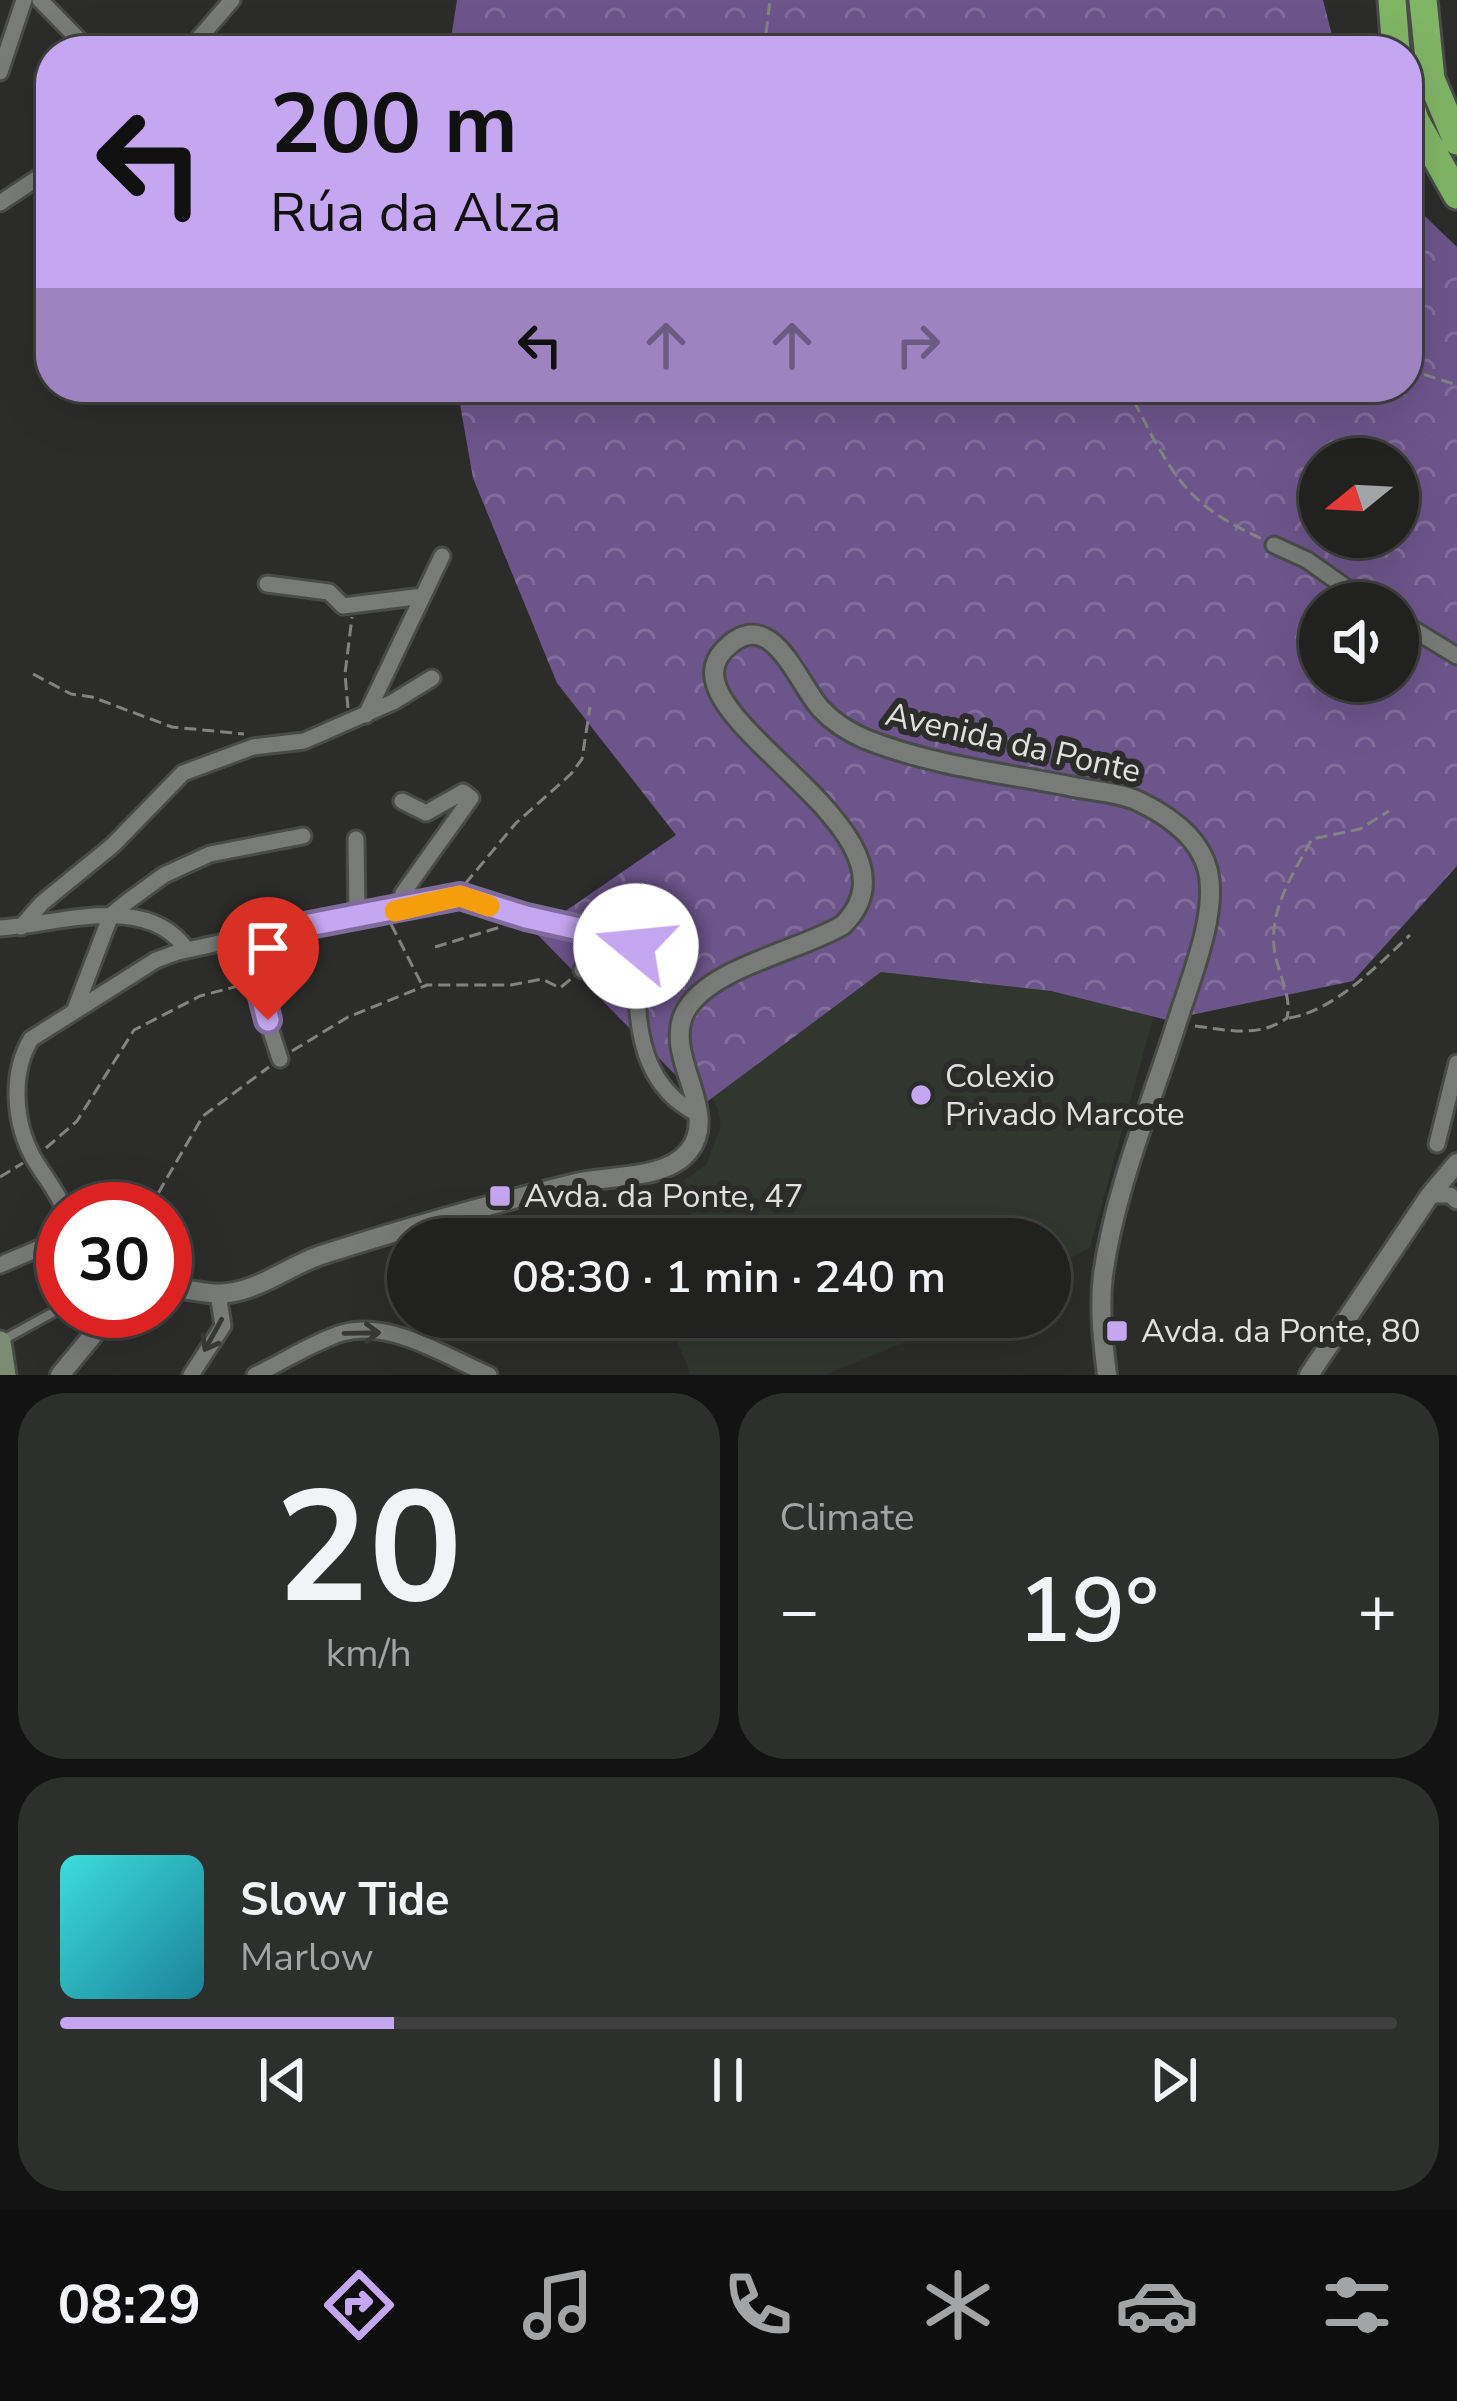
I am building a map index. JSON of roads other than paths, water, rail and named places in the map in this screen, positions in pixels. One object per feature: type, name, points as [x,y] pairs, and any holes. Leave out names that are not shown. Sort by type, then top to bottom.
[{"type":"highway","points":[[1392,0],[1395,36]]},
{"type":"highway","points":[[1423,0],[1432,79],[1457,141]]},
{"type":"highway","points":[[1429,51],[1457,104]]},
{"type":"highway","points":[[1422,133],[1456,195]]},
{"type":"main road","points":[[0,1342],[5,1375]]},
{"type":"street","points":[[0,72],[24,0]]},
{"type":"street","points":[[40,0],[75,36]]},
{"type":"street","points":[[201,36],[232,0]]},
{"type":"street","points":[[0,203],[36,179]]},
{"type":"street","points":[[1274,545],[1338,582]]},
{"type":"street","points":[[358,718],[442,556]]},
{"type":"street","points":[[267,584],[329,592],[343,606],[351,607],[423,596]]},
{"type":"street","points":[[1419,633],[1457,656]]},
{"type":"street","name":"Avenida da Ponte","points":[[698,1114],[682,1056],[683,1015],[698,995],[721,979],[843,925],[856,913],[862,897],[859,865],[833,815],[749,733],[717,688],[718,658],[735,641],[765,638],[778,644],[818,706],[852,734],[904,754],[1136,800],[1179,825],[1208,870],[1209,895],[1201,945],[1119,1206],[1103,1275],[1107,1375]]},
{"type":"street","points":[[22,927],[42,903],[113,845],[183,773],[254,747],[304,741],[432,678]]},
{"type":"street","points":[[393,911],[471,798],[463,792],[426,813],[402,801]]},
{"type":"street","points":[[74,1012],[111,915],[164,875],[209,854],[303,836]]},
{"type":"street","points":[[356,839],[357,913]]},
{"type":"street","points":[[48,1182],[33,1158],[16,1085],[20,1059],[31,1039],[156,960],[357,913],[393,911],[460,896],[636,946],[639,1026],[646,1060],[660,1084],[698,1114],[691,1149],[671,1165],[532,1195],[316,1257],[244,1288],[218,1293],[192,1291]]},
{"type":"street","points":[[0,928],[43,926],[75,915],[111,915],[177,935],[187,950]]},
{"type":"street","points":[[583,970],[601,934]]},
{"type":"street","points":[[247,937],[255,982],[280,1059]]},
{"type":"street","points":[[1437,1144],[1457,1063]]},
{"type":"street","points":[[1309,1375],[1430,1195],[1456,1168]]},
{"type":"street","points":[[1430,1195],[1450,1195],[1457,1201]]},
{"type":"street","points":[[0,1265],[36,1250]]},
{"type":"street","points":[[191,1375],[223,1326],[218,1293]]},
{"type":"street","points":[[255,1375],[341,1334],[360,1330],[407,1339],[489,1375]]},
{"type":"street","points":[[60,1375],[91,1338]]},
{"type":"lane","points":[[0,1342],[36,1322]]},
{"type":"place","name":"Colexio Privado Marcote","points":[[921,1095]]},
{"type":"place","name":"Avda. da Ponte, 47","points":[[500,1196]]},
{"type":"place","name":"Avda. da Ponte, 80","points":[[1117,1331]]}]
